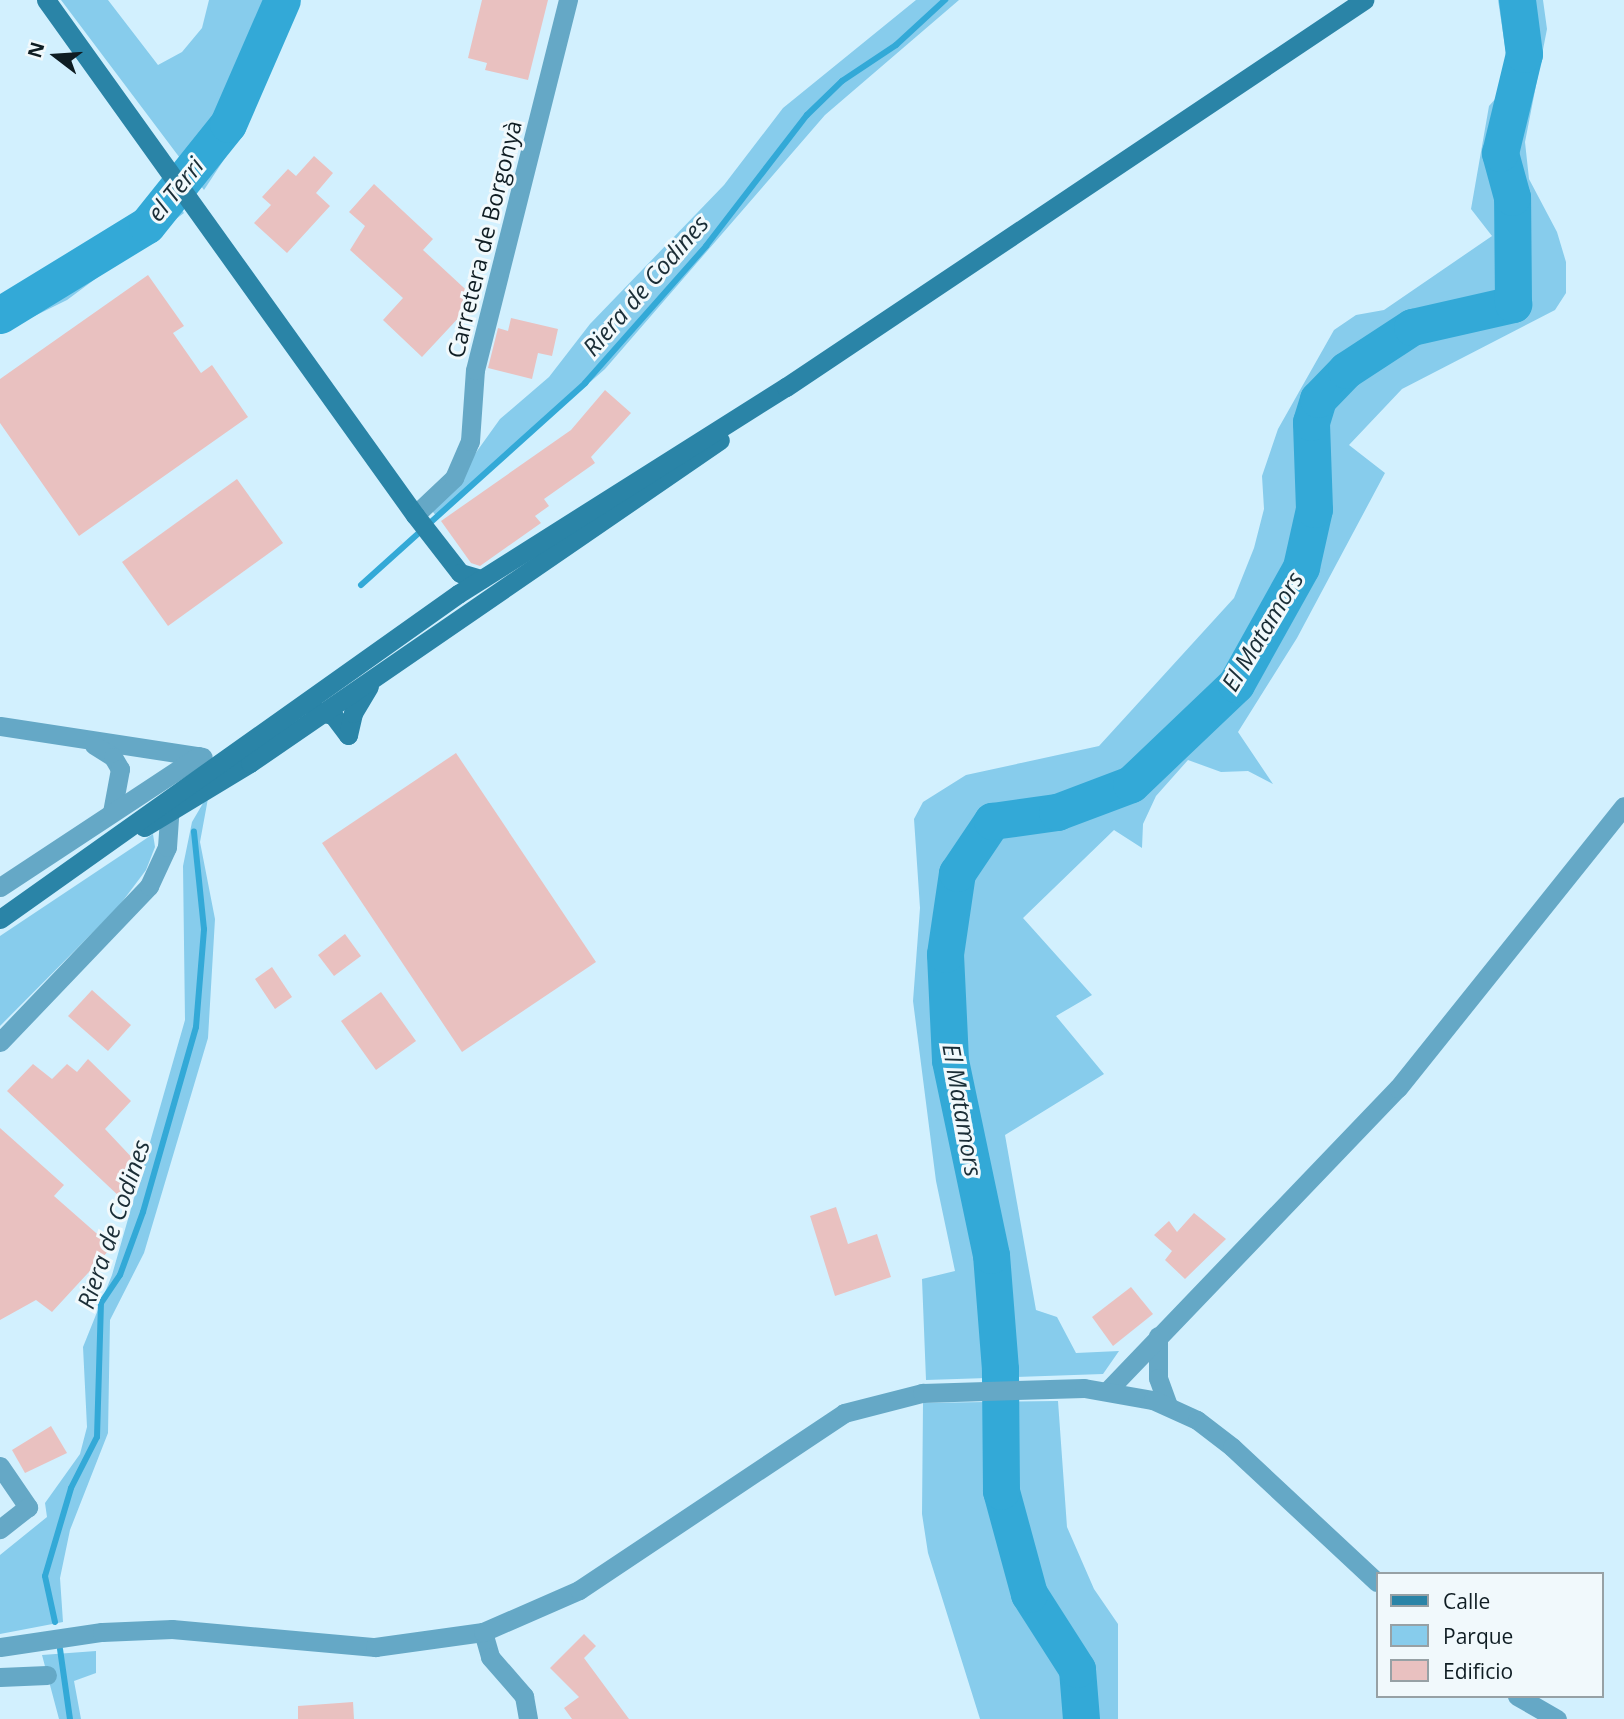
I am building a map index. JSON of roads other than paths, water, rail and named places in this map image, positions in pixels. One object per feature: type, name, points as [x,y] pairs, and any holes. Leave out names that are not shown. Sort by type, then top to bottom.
[{"type":"main road","points":[[46,0],[415,515],[467,583],[490,587],[556,542],[618,511]]},
{"type":"main road","points":[[0,919],[122,837],[229,755],[404,634],[467,583],[786,387],[1364,0]]},
{"type":"main road","points":[[122,837],[169,815],[330,711],[378,675],[772,404],[786,387]]},
{"type":"main road","points":[[397,663],[418,639],[458,610],[467,583]]},
{"type":"main road","points":[[330,711],[338,692],[382,661],[404,634]]},
{"type":"main road","points":[[348,735],[362,694],[378,675]]},
{"type":"main road","points":[[330,711],[348,735]]},
{"type":"main road","points":[[229,755],[313,712],[330,711]]},
{"type":"main road","points":[[281,742],[309,732],[348,735]]},
{"type":"street","name":"Carretera de Borgonyà","points":[[415,515],[454,478],[470,441],[475,370],[568,0]]},
{"type":"street","points":[[0,726],[83,741],[199,756],[229,755]]},
{"type":"street","points":[[83,741],[104,748],[120,769],[112,812]]},
{"type":"street","points":[[0,887],[199,756]]},
{"type":"street","points":[[1109,1389],[1398,1088],[1624,806]]},
{"type":"street","points":[[0,1042],[149,886],[167,847],[169,815]]},
{"type":"street","points":[[1158,1336],[1158,1378],[1168,1406]]},
{"type":"street","points":[[0,1647],[71,1635],[183,1630],[375,1647],[483,1632],[579,1590],[844,1413],[922,1393],[1109,1389],[1168,1406],[1232,1447],[1376,1581]]},
{"type":"street","points":[[0,1466],[28,1507],[0,1529]]},
{"type":"street","points":[[483,1632],[490,1657],[524,1696],[528,1719]]},
{"type":"street","points":[[0,1677],[47,1675]]},
{"type":"street","points":[[1521,1698],[1558,1719]]},
{"type":"waterway","name":"el Terri","points":[[0,315],[147,225],[228,124],[282,0]]},
{"type":"waterway","name":"Riera de Codines","points":[[361,585],[585,383],[706,246],[807,115],[842,81],[896,45],[945,0]]},
{"type":"waterway","name":"El Matamors","points":[[1081,1719],[1077,1669],[1029,1594],[1001,1491],[1000,1369],[991,1255],[950,1060],[945,954],[957,873],[992,821],[1057,812],[1131,784],[1236,684],[1301,567],[1314,509],[1311,422],[1318,399],[1346,370],[1412,327],[1513,304],[1512,197],[1500,153],[1524,54],[1517,0]]},
{"type":"waterway","name":"Riera de Codines","points":[[55,1622],[45,1576],[71,1488],[97,1437],[101,1303],[120,1275],[143,1212],[196,1027],[204,929],[194,832]]},
{"type":"waterway","name":"Riera de Codines","points":[[60,1649],[70,1719]]}]
